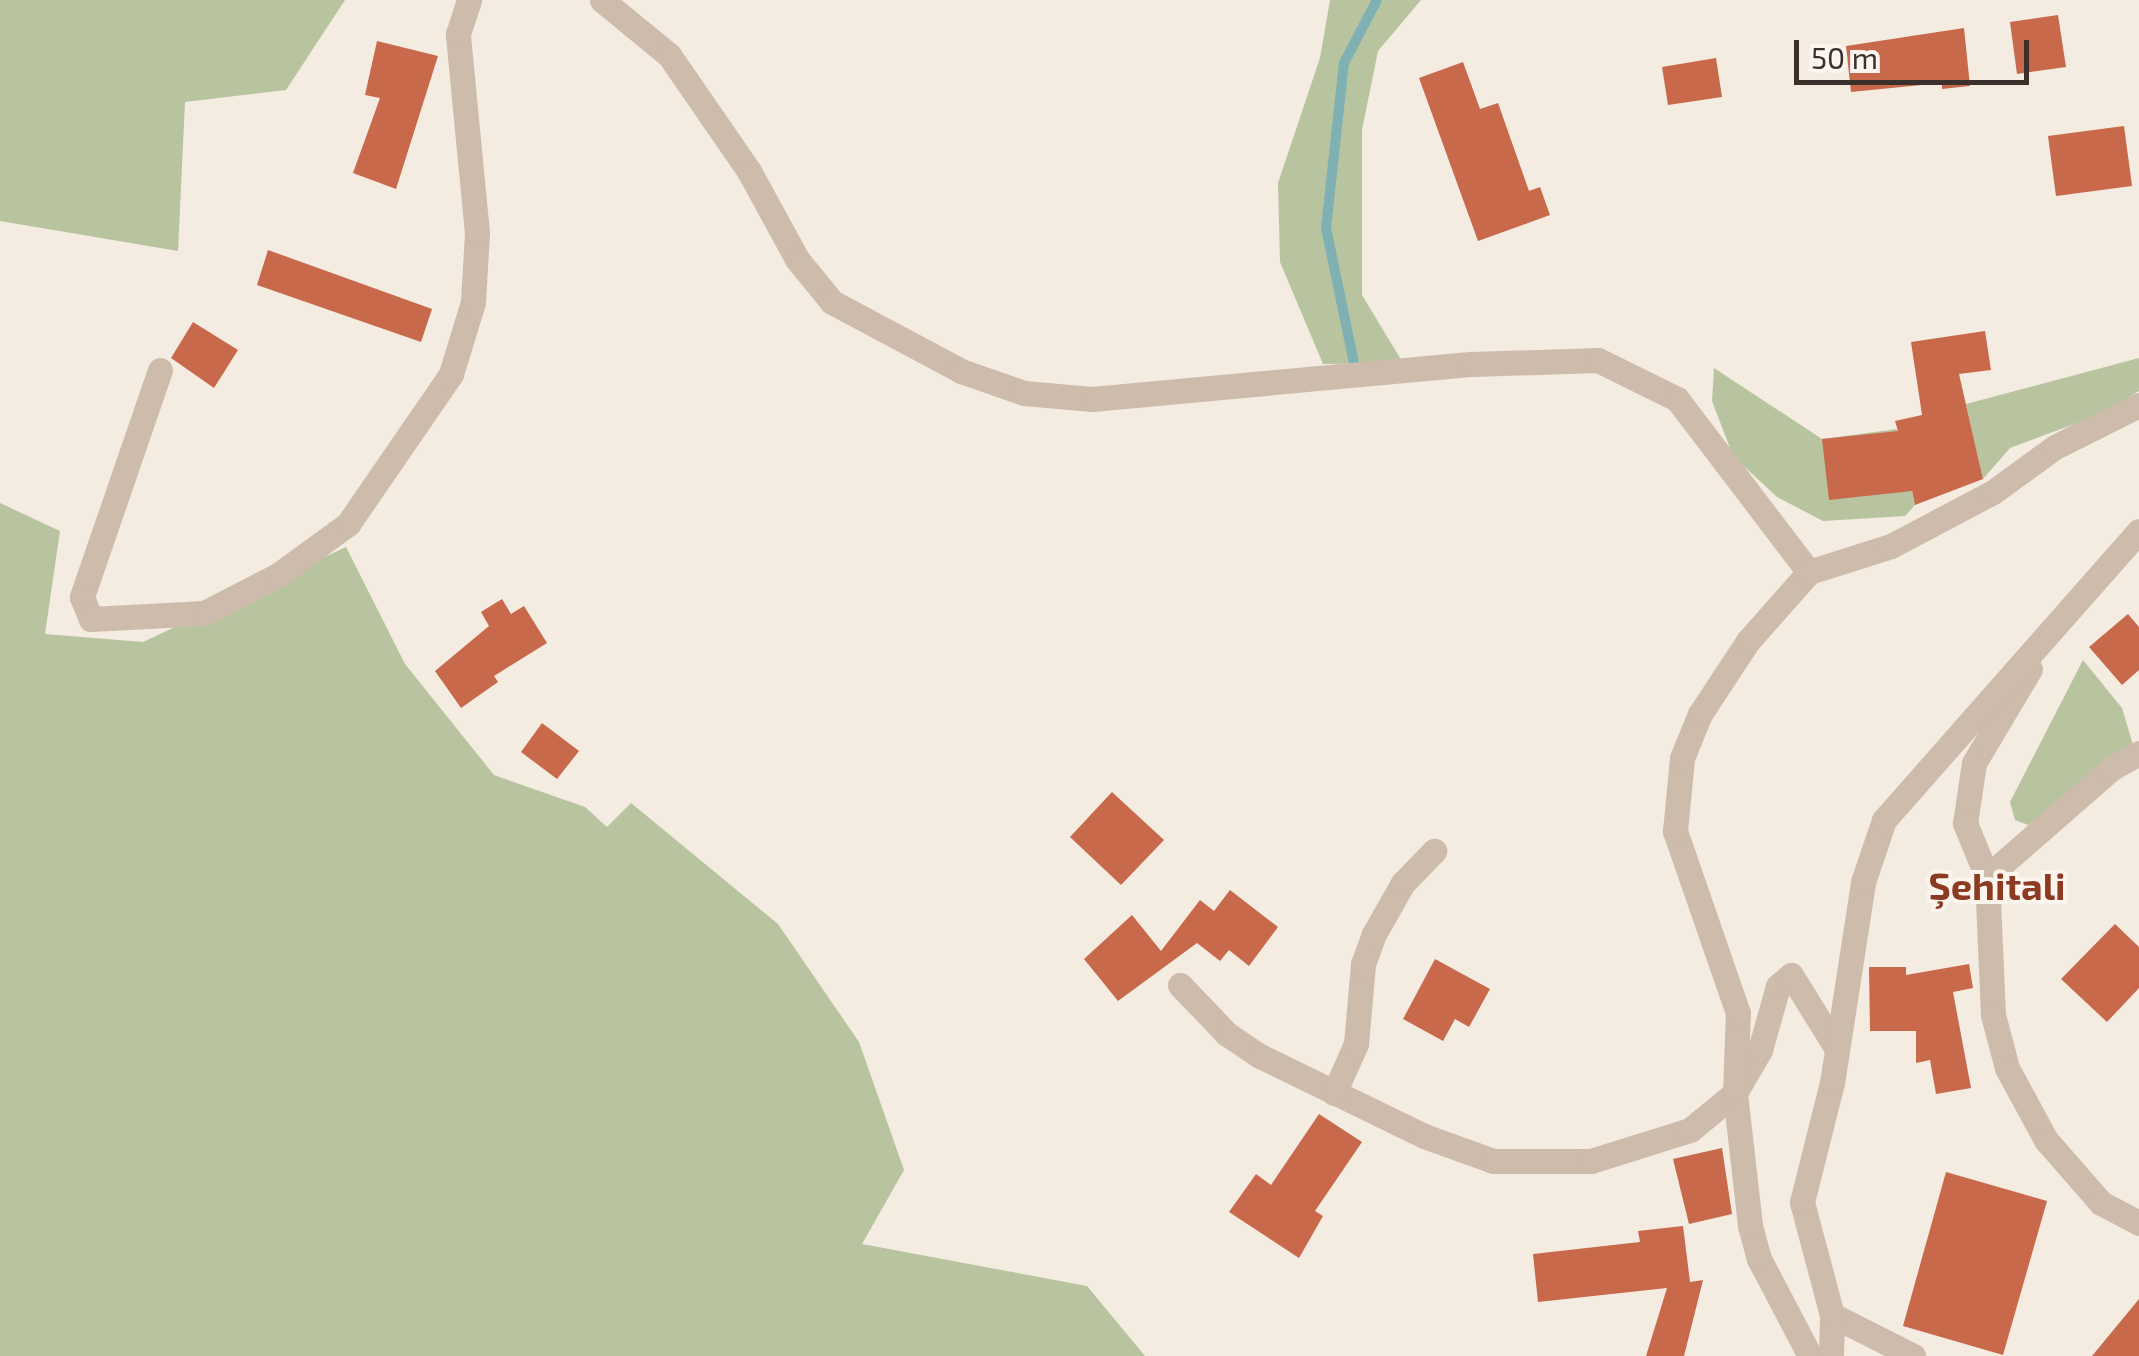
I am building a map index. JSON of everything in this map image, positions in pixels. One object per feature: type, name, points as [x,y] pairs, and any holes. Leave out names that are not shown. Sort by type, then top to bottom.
[{"type":"street","points":[[160,370],[82,597],[91,619],[204,612],[278,575],[348,524],[451,374],[472,302],[477,234],[458,34],[469,0]]},
{"type":"street","points":[[602,0],[668,55],[749,171],[797,259],[832,302],[961,370],[1024,393],[1092,399],[1472,364],[1598,360],[1676,399],[1808,572]]},
{"type":"street","points":[[1810,1356],[1759,1259],[1735,1093],[1738,1012],[1675,830],[1677,790],[1700,714],[1748,641],[1808,572],[1891,546],[1993,492],[2055,447],[2139,406]]},
{"type":"street","points":[[1831,1356],[1832,1315],[1802,1202],[1837,1049],[1863,882],[1884,820],[2139,531]]},
{"type":"street","points":[[2061,617],[1974,763],[1965,823],[1987,877],[1993,1015],[2007,1068],[2057,1152],[2100,1204],[2139,1223]]},
{"type":"street","points":[[1987,877],[2112,768],[2139,753]]},
{"type":"street","points":[[1334,1092],[1356,1044],[1364,964],[1374,934],[1403,883],[1434,851]]},
{"type":"street","points":[[1180,985],[1227,1034],[1334,1092],[1493,1161],[1591,1160],[1648,1146],[1690,1130],[1735,1093],[1760,1050],[1778,986],[1791,975],[1837,1049]]},
{"type":"street","points":[[1832,1315],[1913,1356]]},
{"type":"green space","points":[[0,0],[345,0],[286,90],[185,102],[178,251],[0,221]]},
{"type":"green space","points":[[1330,0],[1421,0],[1378,51],[1362,130],[1362,295],[1403,363],[1323,364],[1280,262],[1278,183],[1320,58]]},
{"type":"green space","points":[[2139,358],[2139,391],[2096,416],[2010,448],[1983,479],[1966,404]]},
{"type":"green space","points":[[1714,368],[1822,439],[1897,429],[1915,505],[1905,516],[1823,521],[1777,497],[1733,456],[1712,401]]},
{"type":"green space","points":[[0,503],[60,531],[45,634],[143,642],[346,547],[405,664],[494,775],[585,807],[607,827],[631,803],[778,924],[859,1042],[904,1170],[862,1244],[1087,1286],[1145,1356],[0,1356]]},
{"type":"green space","points":[[2083,660],[2122,708],[2133,745],[2028,825],[2015,820],[2010,802]]},
{"type":"building","points":[[2058,15],[2066,67],[2017,74],[2010,22]]},
{"type":"building","points":[[1964,28],[1970,86],[1942,89],[1942,83],[1851,92],[1846,46]]},
{"type":"building","points":[[377,41],[438,56],[396,189],[353,173],[380,98],[365,95]]},
{"type":"building","points":[[1716,58],[1722,97],[1668,105],[1662,67]]},
{"type":"building","points":[[1463,62],[1480,109],[1498,103],[1529,191],[1540,187],[1550,215],[1478,241],[1419,78]]},
{"type":"building","points":[[2124,126],[2132,186],[2056,196],[2048,136]]},
{"type":"building","points":[[268,250],[432,309],[421,342],[257,285]]},
{"type":"building","points":[[193,322],[238,350],[214,388],[171,358]]},
{"type":"building","points":[[1985,331],[1991,370],[1959,374],[1983,479],[1915,505],[1912,491],[1829,500],[1822,439],[1898,431],[1895,421],[1922,415],[1911,342]]},
{"type":"building","points":[[502,599],[511,614],[524,606],[547,643],[494,676],[498,682],[461,708],[435,671],[489,626],[481,612]]},
{"type":"building","points":[[2128,614],[2139,627],[2139,670],[2122,685],[2089,647]]},
{"type":"building","points":[[542,723],[579,751],[557,779],[521,752]]},
{"type":"building","points":[[1112,792],[1164,840],[1121,885],[1070,837]]},
{"type":"building","points":[[1230,890],[1278,927],[1249,966],[1229,950],[1220,961],[1197,943],[1118,1001],[1084,959],[1132,915],[1161,951],[1200,900],[1214,911]]},
{"type":"building","points":[[2115,924],[2139,947],[2139,988],[2107,1022],[2061,979]]},
{"type":"building","points":[[1435,959],[1490,989],[1469,1027],[1455,1019],[1443,1041],[1403,1019]]},
{"type":"building","points":[[1969,964],[1973,988],[1953,992],[1971,1088],[1936,1094],[1930,1060],[1916,1063],[1916,1031],[1870,1031],[1869,967],[1906,967],[1906,975]]},
{"type":"building","points":[[1319,1114],[1362,1142],[1315,1211],[1323,1216],[1299,1258],[1229,1212],[1256,1174],[1271,1185]]},
{"type":"building","points":[[1722,1148],[1732,1214],[1689,1224],[1673,1159]]},
{"type":"building","points":[[1946,1172],[2047,1201],[2003,1355],[1903,1326]]},
{"type":"building","points":[[1683,1226],[1690,1282],[1703,1280],[1684,1356],[1646,1356],[1667,1288],[1538,1302],[1533,1254],[1640,1242],[1638,1231]]},
{"type":"building","points":[[2139,1299],[2139,1356],[2092,1356]]},
{"type":"waterway","points":[[1354,363],[1326,228],[1344,63],[1377,0]]},
{"type":"district","name":"Şehitali","points":[[1997,886]]}]
